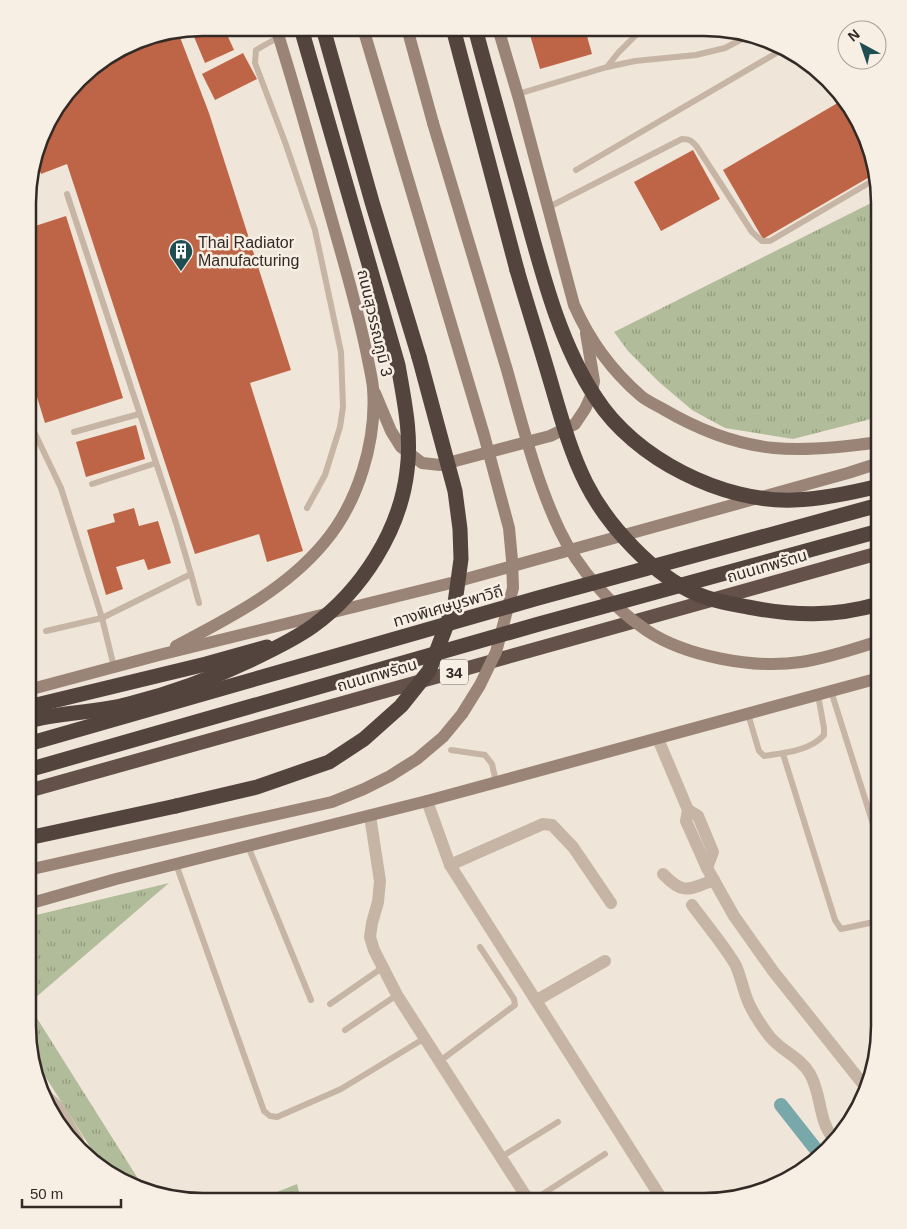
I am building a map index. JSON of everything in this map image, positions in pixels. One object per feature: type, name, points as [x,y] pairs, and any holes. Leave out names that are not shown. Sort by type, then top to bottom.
[{"type":"highway","points":[[455,36],[517,270],[569,443],[587,485],[606,514],[649,564],[672,581],[697,594],[726,603],[799,615],[831,613],[871,606]]},
{"type":"highway","points":[[477,36],[542,272],[557,316],[573,356],[596,399],[620,427],[647,452],[675,469],[702,482],[730,491],[767,499],[792,500],[822,498],[871,488]]},
{"type":"highway","points":[[36,719],[60,714],[110,708],[168,694],[224,672],[294,638],[314,625],[346,595],[362,576],[385,540],[395,519],[403,496],[408,470],[409,447],[407,420],[398,365],[304,37]]},
{"type":"highway","points":[[36,836],[257,787],[329,762],[364,740],[401,706],[429,671],[444,636],[455,603],[460,559],[460,529],[455,491],[419,357],[369,193],[325,37]]},
{"type":"highway","name":"ทางพิเศษบูรพาวิถี","points":[[36,741],[538,598],[871,507]]},
{"type":"highway","points":[[36,768],[529,627],[871,533]]},
{"type":"highway","name":"ถนนเทพรัตน","points":[[36,789],[871,555]]},
{"type":"highway","points":[[36,705],[214,662],[294,638]]},
{"type":"main road","points":[[501,36],[518,94],[574,304],[585,328],[605,357],[626,381],[642,397],[687,424],[732,440],[774,448],[821,448],[871,443]]},
{"type":"main road","name":"ถนนสุวรรณภูมิ 3","points":[[159,655],[236,614],[270,592],[300,568],[325,543],[345,514],[364,467],[371,430],[373,389],[360,319],[279,37]]},
{"type":"main road","points":[[36,868],[332,802],[364,789],[417,759],[443,737],[462,714],[480,685],[496,652],[513,588],[509,528],[481,426],[366,37]]},
{"type":"main road","points":[[409,37],[433,123],[546,496],[560,531],[579,564],[610,601],[648,631],[680,646],[721,659],[763,664],[800,662],[835,655],[870,644]]},
{"type":"main road","points":[[373,389],[391,431],[401,447],[422,463],[440,465],[550,436],[575,424],[586,409],[591,396],[594,381],[585,328]]},
{"type":"main road","points":[[36,688],[159,655],[455,582],[848,473],[871,465]]},
{"type":"main road","points":[[36,902],[176,864],[427,802],[870,681]]},
{"type":"street","points":[[658,739],[688,810],[686,821],[714,880],[751,942],[861,1082]]},
{"type":"street","points":[[427,802],[450,866],[658,1193]]},
{"type":"street","points":[[370,816],[380,880],[378,902],[370,938],[382,968],[397,995],[525,1193]]},
{"type":"street","points":[[450,866],[543,824],[552,825],[574,847],[611,903]]},
{"type":"street","points":[[664,874],[674,885],[680,889],[687,890],[714,880]]},
{"type":"street","points":[[692,905],[734,962],[747,998],[768,1034],[781,1048],[797,1057],[812,1076],[817,1090],[823,1122],[831,1134]]},
{"type":"street","points":[[537,1000],[605,961]]},
{"type":"street","points":[[56,1105],[68,1124]]},
{"type":"lane","points":[[608,67],[618,53],[635,36]]},
{"type":"lane","points":[[272,37],[256,50],[255,63],[285,142],[315,230],[341,352],[343,407],[340,427],[325,475],[307,508]]},
{"type":"lane","points":[[518,94],[608,67],[696,55],[725,48],[739,41]]},
{"type":"lane","points":[[576,170],[776,53]]},
{"type":"lane","points":[[547,208],[682,139],[693,142],[697,147],[752,232],[762,241],[770,241],[869,183]]},
{"type":"lane","points":[[67,194],[176,523],[199,603]]},
{"type":"lane","points":[[74,432],[140,414]]},
{"type":"lane","points":[[36,436],[61,488],[102,618],[114,667]]},
{"type":"lane","points":[[92,484],[156,463]]},
{"type":"lane","points":[[46,631],[102,618],[191,574]]},
{"type":"lane","points":[[831,692],[870,813]]},
{"type":"lane","points":[[748,714],[759,751],[764,756],[782,754],[810,745],[824,735],[818,695]]},
{"type":"lane","points":[[451,750],[486,755],[492,764],[496,782]]},
{"type":"lane","points":[[782,754],[834,920],[841,929],[870,923]]},
{"type":"lane","points":[[248,846],[311,1000]]},
{"type":"lane","points":[[176,864],[264,1111],[270,1116],[277,1117],[341,1089],[425,1038]]},
{"type":"lane","points":[[440,1061],[515,1005],[514,999],[480,947]]},
{"type":"lane","points":[[330,1004],[382,968]]},
{"type":"lane","points":[[345,1030],[397,995]]},
{"type":"lane","points":[[501,1157],[558,1122]]},
{"type":"lane","points":[[543,1193],[605,1154]]},
{"type":"green space","points":[[871,203],[871,419],[793,439],[725,428],[692,410],[659,382],[628,351],[614,332]]},
{"type":"green space","points":[[169,883],[36,997],[36,915]]},
{"type":"green space","points":[[36,1017],[139,1180],[110,1165],[92,1150],[44,1074],[38,1048]]},
{"type":"green space","points":[[297,1184],[299,1193],[274,1193]]},
{"type":"building","points":[[530,36],[587,36],[592,54],[540,69]]},
{"type":"building","points":[[194,37],[228,37],[234,50],[205,63]]},
{"type":"building","name":"Thai Radiator Manufacturing","points":[[180,38],[209,113],[291,370],[250,383],[303,551],[267,562],[259,534],[195,554],[67,164],[41,174],[40,171],[45,150],[64,110],[93,78],[110,64],[129,53],[150,45]]},
{"type":"building","points":[[243,53],[257,79],[215,100],[202,74]]},
{"type":"building","points":[[837,103],[854,129],[865,160],[868,178],[763,239],[723,170]]},
{"type":"building","points":[[693,150],[720,199],[661,231],[634,182]]},
{"type":"building","points":[[66,216],[123,398],[45,423],[36,394],[36,226]]},
{"type":"building","points":[[136,425],[145,459],[86,477],[76,442]]},
{"type":"building","points":[[134,508],[139,526],[158,521],[171,563],[148,570],[144,559],[116,567],[123,589],[106,595],[87,530],[115,522],[113,514]]},
{"type":"waterway","points":[[781,1105],[816,1149]]},
{"type":"place","name":"Thai Radiator Manufacturing","points":[[181,272]]}]
